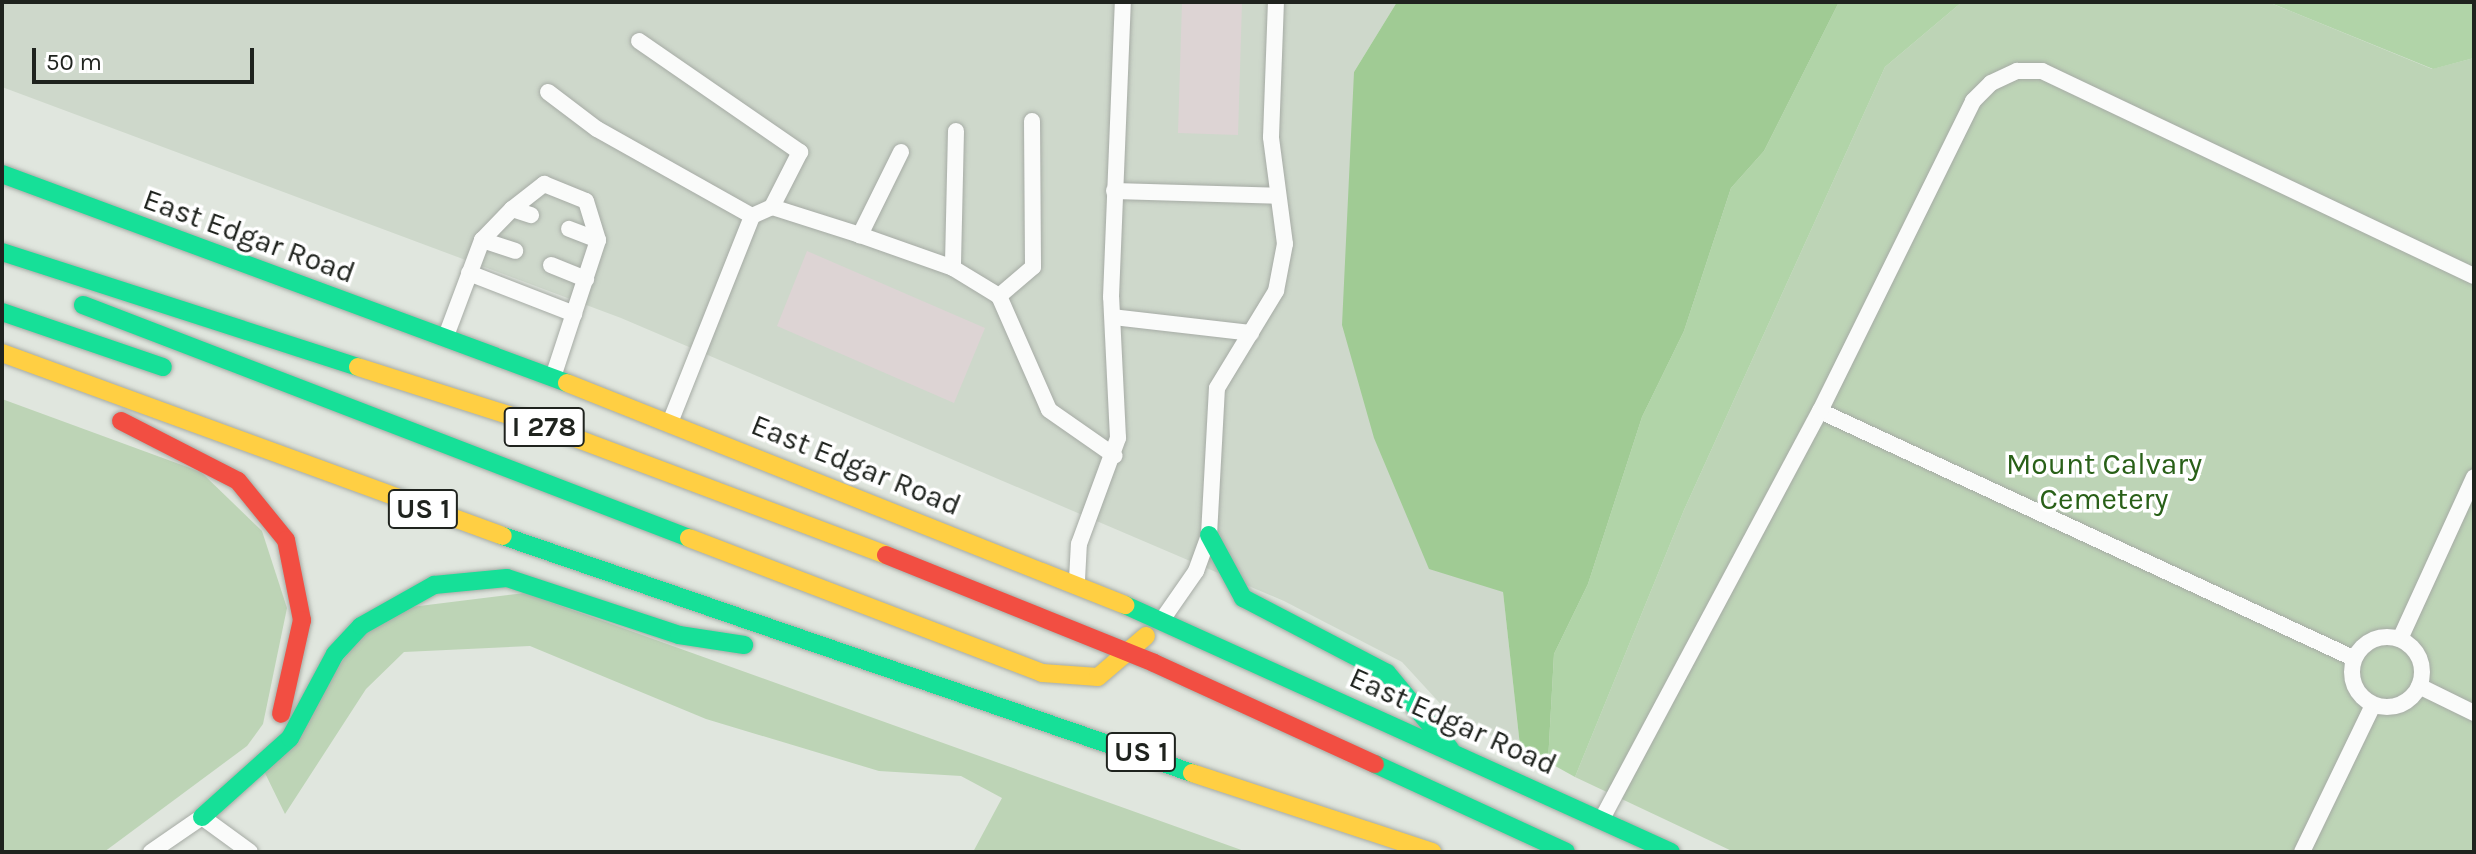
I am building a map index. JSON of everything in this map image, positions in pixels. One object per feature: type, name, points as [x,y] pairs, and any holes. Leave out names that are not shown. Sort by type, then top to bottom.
[{"type":"highway","name":"East Edgar Road","points":[[2,174],[671,421],[1076,583],[1671,852]]},
{"type":"highway","name":"I 278","points":[[2,252],[546,427],[1130,653]]},
{"type":"highway","points":[[2,266],[41,288]]},
{"type":"highway","points":[[70,300],[563,484],[855,607]]},
{"type":"highway","points":[[2,312],[190,376]]},
{"type":"highway","points":[[2,355],[238,481],[286,540],[302,620],[288,695],[274,735],[202,817]]},
{"type":"highway","name":"US 1","points":[[2,355],[847,659],[1432,852]]},
{"type":"highway","points":[[459,473],[669,551],[855,607],[1058,677],[1098,677],[1130,653],[1162,620]]},
{"type":"highway","points":[[1209,535],[1243,598],[1387,673],[1454,754]]},
{"type":"highway","points":[[202,817],[290,738],[335,654],[361,626],[397,599],[451,580],[507,578],[679,635],[847,659]]},
{"type":"highway","points":[[1130,653],[1566,852]]},
{"type":"lane","points":[[1075,631],[1076,583],[1083,531],[1115,456],[1120,375],[1113,317],[1114,191],[1123,2]]},
{"type":"lane","points":[[1162,620],[1196,571],[1209,535],[1217,388],[1276,291],[1285,244],[1271,137],[1276,2]]},
{"type":"lane","points":[[639,41],[800,152],[772,207],[752,216],[671,421]]},
{"type":"lane","points":[[1603,819],[1820,411],[1973,101],[2017,71],[2042,71],[2474,276]]},
{"type":"lane","points":[[548,92],[597,129],[752,216]]},
{"type":"lane","points":[[999,296],[1033,267],[1032,121]]},
{"type":"lane","points":[[953,268],[956,131]]},
{"type":"lane","points":[[860,235],[901,152]]},
{"type":"lane","points":[[445,338],[482,240],[512,209],[544,184],[586,201],[598,240],[552,378]]},
{"type":"lane","points":[[1114,191],[1278,196]]},
{"type":"lane","points":[[772,207],[953,268],[999,296],[1020,332],[1031,377],[1049,410],[1115,456]]},
{"type":"lane","points":[[512,209],[531,215]]},
{"type":"lane","points":[[569,229],[598,240]]},
{"type":"lane","points":[[482,240],[515,251]]},
{"type":"lane","points":[[551,265],[586,279]]},
{"type":"lane","points":[[469,273],[574,314]]},
{"type":"lane","points":[[1113,317],[1251,333]]},
{"type":"lane","points":[[1820,411],[2353,658]]},
{"type":"lane","points":[[2400,639],[2474,477]]},
{"type":"lane","points":[[2373,639],[2400,639],[2420,659],[2419,686],[2400,705],[2373,705],[2354,685],[2353,658],[2373,639]]},
{"type":"lane","points":[[2419,686],[2474,713]]},
{"type":"lane","points":[[2302,852],[2373,705]]},
{"type":"lane","points":[[151,852],[202,817],[250,852]]},
{"type":"shaded area","points":[[2,2],[1397,2],[1354,72],[1503,592],[1520,746],[1459,724],[1402,662],[1284,601],[621,318],[2,87]]},
{"type":"shaded area","points":[[1397,2],[1839,2],[1764,151],[1731,188],[1684,331],[1642,417],[1588,584],[1554,654],[1548,762],[1520,746],[1503,592],[1429,569],[1374,438],[1342,325],[1354,72]]},
{"type":"shaded area","points":[[1839,2],[1962,2],[1885,67],[1684,510],[1575,777],[1548,762],[1554,654],[1588,584],[1642,417],[1684,331],[1731,188],[1764,151]]},
{"type":"shaded area","points":[[2268,2],[2474,2],[2474,58],[2433,69]]},
{"type":"green space","name":"Mount Calvary Cemetery","points":[[1962,2],[2268,2],[2432,69],[2474,58],[2474,852],[1734,852],[1575,777],[1684,510],[1885,67]]},
{"type":"green space","points":[[2,399],[201,472],[262,531],[287,608],[263,724],[247,746],[104,852],[2,852]]},
{"type":"green space","points":[[525,593],[1247,852],[973,852],[1002,798],[961,776],[879,771],[706,719],[530,646],[404,652],[366,689],[285,814],[263,769],[379,611]]},
{"type":"building","points":[[1182,2],[1242,2],[1238,135],[1178,133]]},
{"type":"building","points":[[807,251],[985,328],[954,403],[777,326]]},
{"type":"traffic: fast","points":[[2,174],[567,383]]},
{"type":"traffic: fast","points":[[2,252],[358,367]]},
{"type":"traffic: fast","points":[[83,305],[689,538]]},
{"type":"traffic: fast","points":[[2,312],[163,367]]},
{"type":"traffic: fast","points":[[1209,535],[1243,598],[1387,673],[1450,749]]},
{"type":"traffic: fast","points":[[503,536],[1192,773]]},
{"type":"traffic: fast","points":[[202,817],[290,738],[335,654],[361,626],[434,585],[507,578],[679,635],[744,645]]},
{"type":"traffic: fast","points":[[1125,605],[1671,852]]},
{"type":"traffic: fast","points":[[1375,764],[1566,852]]},
{"type":"traffic: slow","points":[[2,353],[503,536]]},
{"type":"traffic: slow","points":[[358,367],[546,427],[886,555]]},
{"type":"traffic: slow","points":[[567,383],[1125,605]]},
{"type":"traffic: slow","points":[[689,538],[1042,673],[1098,677],[1146,636]]},
{"type":"traffic: slow","points":[[1192,773],[1432,852]]},
{"type":"traffic: jam","points":[[121,421],[238,481],[286,540],[302,620],[281,714]]},
{"type":"traffic: jam","points":[[886,555],[1154,663],[1375,764]]}]
